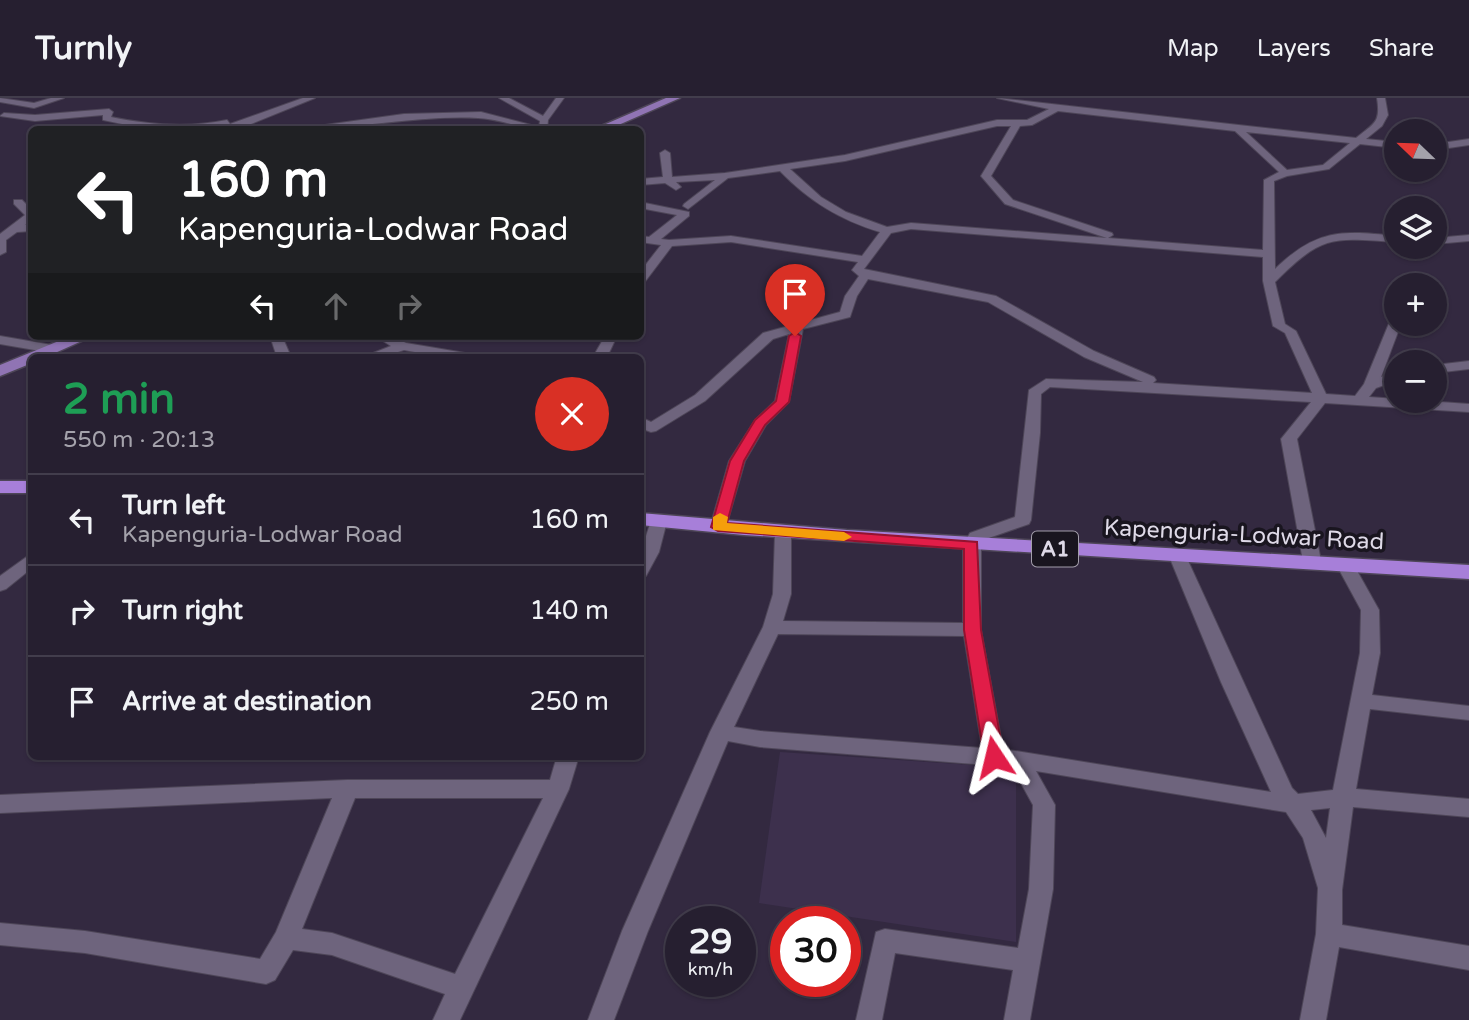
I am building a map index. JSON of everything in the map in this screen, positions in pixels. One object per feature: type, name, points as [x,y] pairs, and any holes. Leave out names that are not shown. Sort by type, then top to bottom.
[{"type":"highway","points":[[0,487],[28,487]]},
{"type":"highway","name":"Kapenguria-Lodwar Road","points":[[650,520],[783,533],[1469,572]]},
{"type":"main road","points":[[607,126],[674,98]]},
{"type":"main road","points":[[40,354],[75,340]]},
{"type":"main road","points":[[0,370],[28,359]]},
{"type":"street","points":[[0,100],[27,106],[60,98]]},
{"type":"street","points":[[232,126],[311,98]]},
{"type":"street","points":[[503,98],[543,126]]},
{"type":"street","points":[[543,126],[560,98]]},
{"type":"street","points":[[1001,98],[1057,108],[1384,144]]},
{"type":"street","points":[[1321,398],[1290,331],[1279,326],[1269,281],[1269,180],[1285,173],[1326,167],[1379,124],[1384,115],[1381,98]]},
{"type":"street","points":[[2,117],[27,106]]},
{"type":"street","points":[[644,182],[725,176],[783,168],[907,145],[997,123],[1029,122],[1057,108]]},
{"type":"street","points":[[2,117],[35,118],[109,112],[106,118],[122,122],[178,126]]},
{"type":"street","points":[[327,126],[404,117],[481,115],[543,126]]},
{"type":"street","points":[[1017,123],[986,176],[1009,202],[1135,244]]},
{"type":"street","points":[[1236,127],[1285,173]]},
{"type":"street","points":[[1447,146],[1469,142]]},
{"type":"street","points":[[1447,150],[1469,153]]},
{"type":"street","points":[[665,153],[668,181],[683,192],[686,210]]},
{"type":"street","points":[[646,240],[743,162]]},
{"type":"street","points":[[783,168],[808,195],[831,209],[865,225],[887,230],[911,226],[1268,254]]},
{"type":"street","points":[[28,198],[14,203],[28,210]]},
{"type":"street","points":[[644,205],[686,210]]},
{"type":"street","points":[[0,252],[1,239],[28,217]]},
{"type":"street","points":[[14,229],[28,228]]},
{"type":"street","points":[[644,423],[652,428],[700,398],[768,335],[846,314],[851,296],[887,230]]},
{"type":"street","points":[[1269,281],[1303,247],[1320,238],[1349,234],[1384,238]]},
{"type":"street","points":[[1447,240],[1469,238]]},
{"type":"street","points":[[646,240],[669,243],[731,239],[992,299],[1089,354],[1172,389]]},
{"type":"street","points":[[644,275],[669,243]]},
{"type":"street","points":[[718,527],[737,461],[760,423],[782,402],[797,327]]},
{"type":"street","points":[[1359,400],[1371,385],[1390,336]]},
{"type":"street","points":[[0,340],[52,349]]},
{"type":"street","points":[[390,340],[403,346],[448,354]]},
{"type":"street","points":[[379,354],[403,346]]},
{"type":"street","points":[[1447,368],[1469,365]]},
{"type":"street","points":[[1371,385],[1384,380]]},
{"type":"street","points":[[994,757],[972,630],[972,545],[976,537],[1023,520],[1033,433],[1034,393],[1046,383],[1072,382],[1469,408]]},
{"type":"street","points":[[1311,561],[1289,439],[1321,398]]},
{"type":"street","points":[[644,564],[650,552],[650,520]]},
{"type":"street","points":[[601,1020],[635,931],[721,732],[772,627],[782,594],[783,533]]},
{"type":"street","points":[[1178,556],[1231,682],[1283,793],[1314,837],[1330,890]]},
{"type":"street","points":[[0,585],[28,561]]},
{"type":"street","points":[[1313,1020],[1329,934],[1330,890],[1343,797],[1370,653],[1370,610],[1345,564]]},
{"type":"street","points":[[772,627],[841,631],[917,628],[972,630]]},
{"type":"street","points":[[1363,701],[1469,713]]},
{"type":"street","points":[[721,732],[760,739],[1019,759],[1293,804],[1343,797],[1469,808]]},
{"type":"street","points":[[1017,1020],[1041,889],[1044,804],[1019,759]]},
{"type":"street","points":[[446,1020],[558,789],[567,760]]},
{"type":"street","points":[[0,804],[347,789],[558,789]]},
{"type":"street","points":[[0,934],[85,942],[266,972],[286,938],[347,789]]},
{"type":"street","points":[[1329,934],[1469,958]]},
{"type":"street","points":[[286,938],[332,944],[462,988]]},
{"type":"street","points":[[870,1020],[885,940],[1028,961]]},
{"type":"shaded area","points":[[780,752],[1016,768],[1016,942],[861,918],[861,906],[779,906],[759,903]]},
{"type":"slow traffic","points":[[720,517],[718,527],[844,537]]},
{"type":"route","points":[[795,336],[782,402],[760,423],[737,461],[722,504],[718,527],[972,545],[972,630],[994,757]]}]
